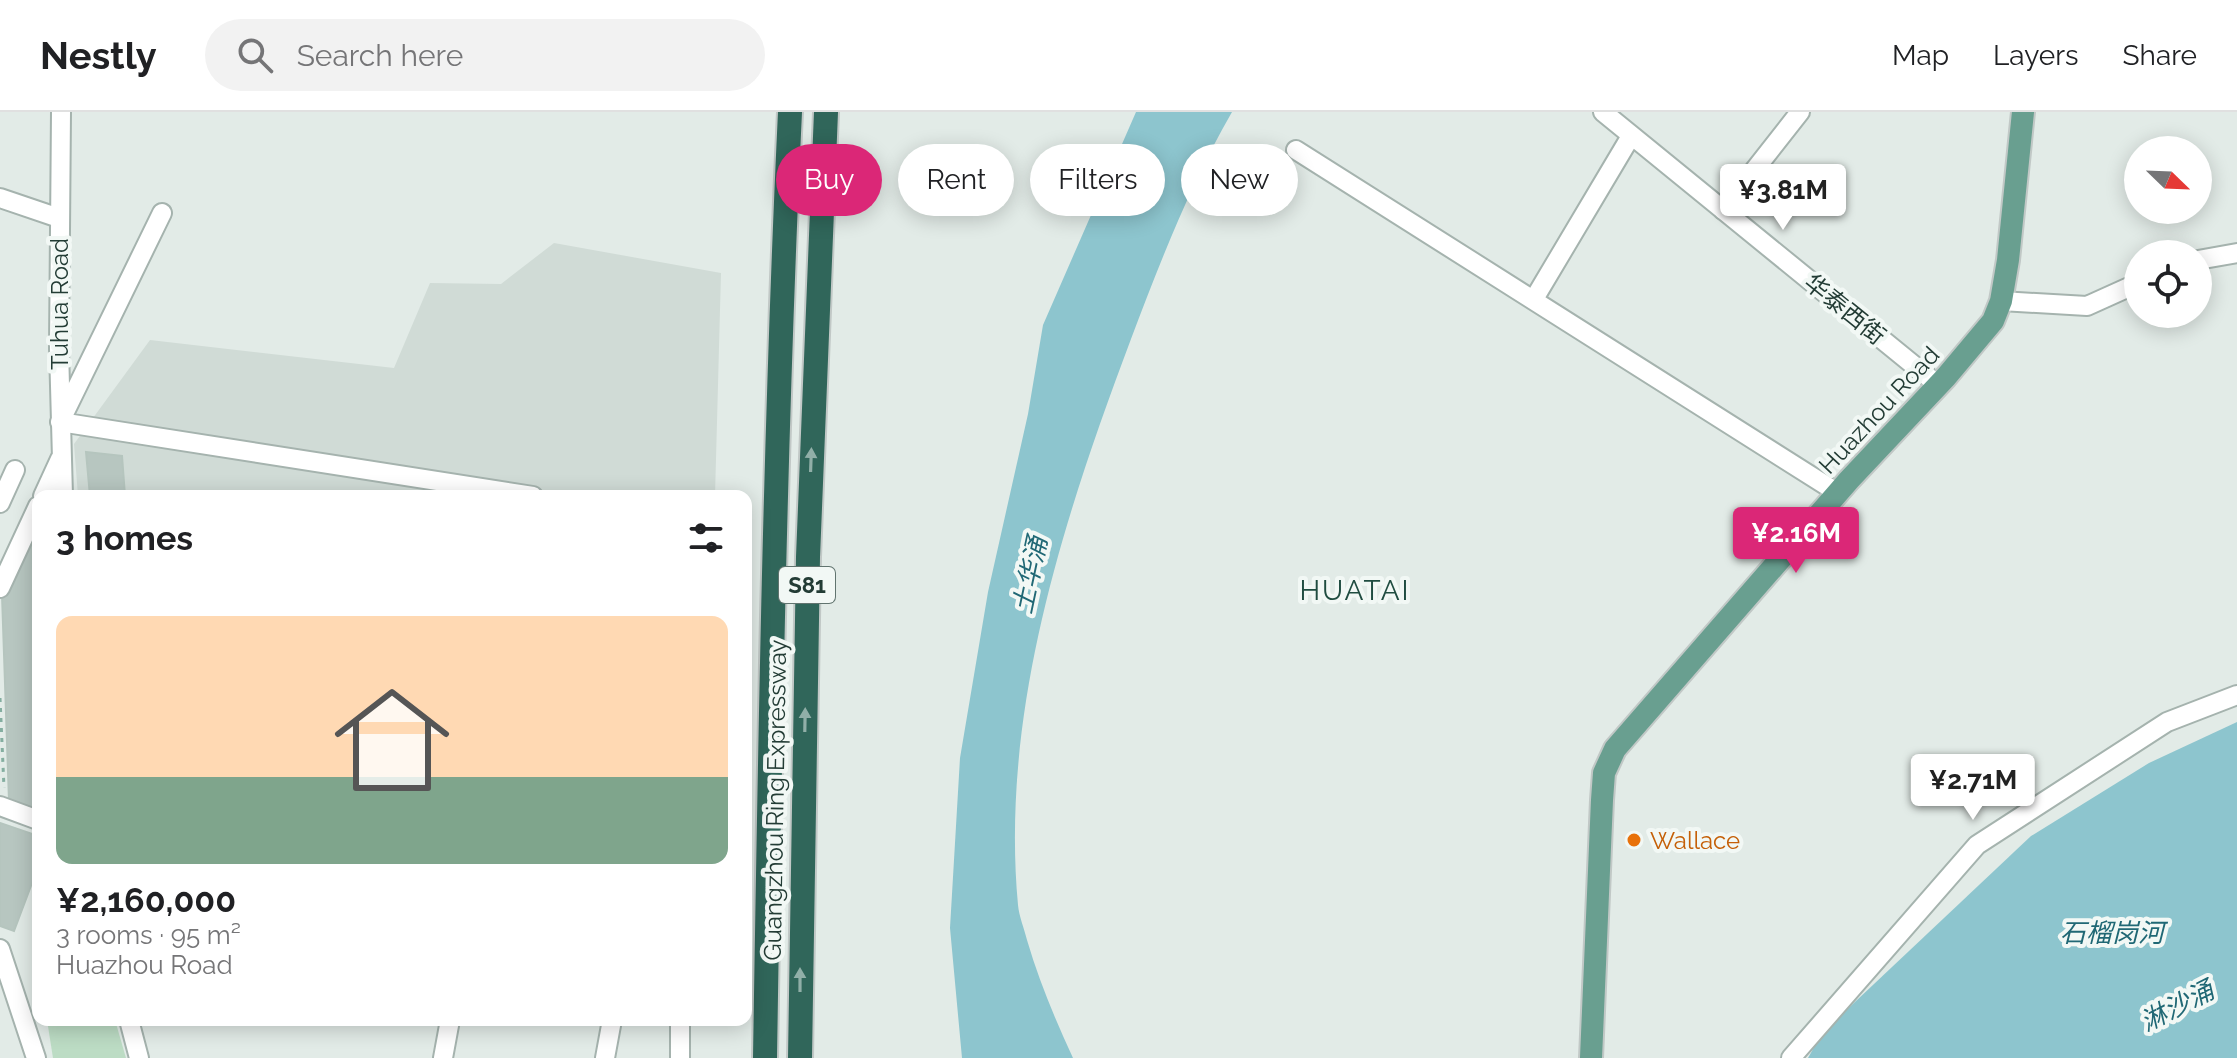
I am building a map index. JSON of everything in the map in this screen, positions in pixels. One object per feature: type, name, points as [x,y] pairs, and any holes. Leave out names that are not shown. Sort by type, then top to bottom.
[{"type":"highway","points":[[778,368],[781,112]]},
{"type":"highway","name":"Guangzhou Ring Expressway","points":[[765,1058],[778,368],[790,112]]},
{"type":"highway","name":"Guangzhou Ring Expressway","points":[[800,1058],[807,573],[826,112]]},
{"type":"highway","points":[[814,356],[837,112]]},
{"type":"main road","name":"Huazhou Road","points":[[1591,1058],[1604,773],[1625,734],[1838,493],[1980,339],[2001,301],[2023,112]]},
{"type":"street","name":"Tuhua Road","points":[[61,112],[59,218],[63,490]]},
{"type":"street","name":"华泰西街","points":[[1603,112],[1938,385]]},
{"type":"street","points":[[1723,210],[1800,112]]},
{"type":"street","points":[[1534,299],[1631,136]]},
{"type":"street","points":[[1298,151],[1838,493]]},
{"type":"street","points":[[0,198],[59,218]]},
{"type":"street","points":[[162,213],[60,422],[495,490]]},
{"type":"street","points":[[2212,257],[2237,253]]},
{"type":"street","points":[[2001,301],[2087,306],[2124,289]]},
{"type":"street","points":[[46,490],[61,456]]},
{"type":"street","points":[[0,503],[15,470]]},
{"type":"street","points":[[0,588],[32,519]]},
{"type":"street","points":[[1791,1058],[1977,845],[2167,722],[2237,695]]},
{"type":"street","points":[[2,807],[32,818]]},
{"type":"street","points":[[0,949],[36,1058]]},
{"type":"street","points":[[131,1026],[139,1058]]},
{"type":"street","points":[[443,1058],[449,1026]]},
{"type":"street","points":[[605,1058],[611,1026]]},
{"type":"street","points":[[680,1026],[680,1058]]},
{"type":"path","points":[[0,698],[2,807]]},
{"type":"shaded area","points":[[554,243],[721,273],[715,490],[78,490],[74,444],[150,340],[394,368],[430,283],[501,284]]},
{"type":"green space","points":[[48,1026],[117,1026],[126,1058],[53,1058]]},
{"type":"water","name":"土华涌","points":[[1136,112],[1232,112],[1215,144],[1181,144],[1181,214],[1142,310],[1083,475],[1061,545],[1028,688],[1019,760],[1015,833],[1018,905],[1037,970],[1073,1058],[962,1058],[950,928],[960,758],[988,592],[1028,414],[1043,325],[1091,216],[1165,216],[1165,144],[1122,144]]},
{"type":"water","name":"石榴岗河","points":[[2237,722],[2237,1058],[1808,1058],[1822,1033],[2031,836],[2149,763]]},
{"type":"building","points":[[86,452],[122,456],[125,490],[89,490]]},
{"type":"building","points":[[31,533],[32,808],[9,801],[2,595]]},
{"type":"building","points":[[0,823],[32,834],[32,883],[14,931],[0,926]]},
{"type":"place","name":"Wallace","points":[[1634,840]]},
{"type":"district","name":"HUATAI","points":[[1355,590]]},
{"type":"water label","name":"淋沙涌","points":[[2177,1006]]}]
